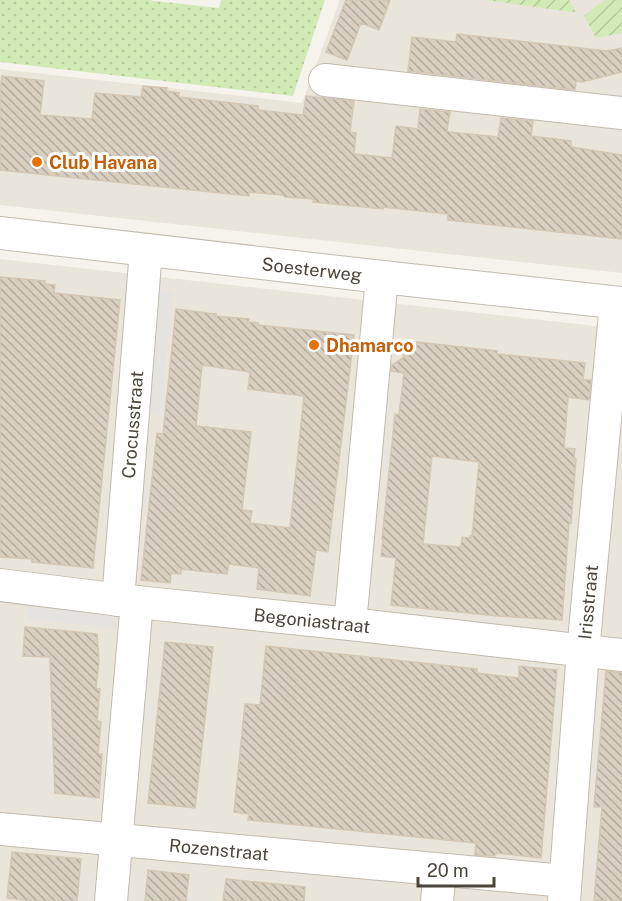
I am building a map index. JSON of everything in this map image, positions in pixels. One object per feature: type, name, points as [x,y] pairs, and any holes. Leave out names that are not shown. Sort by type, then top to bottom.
[{"type":"street","points":[[326,80],[622,113]]},
{"type":"street","name":"Soesterweg","points":[[0,234],[619,303]]},
{"type":"street","name":"Crocusstraat","points":[[111,901],[118,840],[146,250]]},
{"type":"street","points":[[350,624],[382,277]]},
{"type":"street","name":"Irisstraat","points":[[564,891],[584,651],[619,303]]},
{"type":"street","name":"Begoniastraat","points":[[0,585],[622,655]]},
{"type":"street","name":"Rozenstraat","points":[[0,829],[440,870],[564,891]]},
{"type":"street","points":[[437,901],[440,870]]},
{"type":"shaded area","points":[[340,0],[622,0],[622,273],[0,205],[0,69],[302,103]]},
{"type":"shaded area","points":[[0,259],[622,329],[622,901],[0,901]]},
{"type":"shaded area","points":[[153,289],[173,291],[160,415],[140,413]]},
{"type":"shaded area","points":[[29,599],[118,608],[116,628],[27,619]]},
{"type":"green space","points":[[0,0],[147,0],[219,8],[221,0],[325,0],[293,96],[0,62]]},
{"type":"green space","points":[[485,0],[569,0],[576,12],[572,12]]},
{"type":"green space","points":[[604,0],[622,0],[622,33],[596,38],[584,16]]},
{"type":"building","points":[[346,0],[390,0],[379,30],[361,23],[347,60],[326,52]]},
{"type":"building","points":[[457,34],[607,51],[622,48],[622,72],[582,82],[576,81],[575,90],[408,71],[412,37],[456,42]]},
{"type":"building","points":[[2,76],[44,81],[40,115],[92,119],[95,93],[141,97],[143,86],[167,88],[166,91],[179,93],[179,97],[258,106],[258,110],[303,115],[306,96],[354,101],[350,132],[356,133],[354,154],[392,158],[396,126],[418,129],[420,109],[450,112],[447,131],[449,132],[498,137],[501,118],[533,121],[531,136],[571,141],[571,147],[622,155],[622,239],[448,220],[448,214],[313,202],[314,199],[283,195],[249,192],[249,196],[0,170]]},
{"type":"building","points":[[0,277],[45,281],[45,284],[55,285],[54,293],[120,300],[93,568],[0,557]]},
{"type":"building","points":[[176,309],[249,319],[248,322],[258,323],[258,325],[354,335],[328,552],[316,550],[310,596],[257,589],[259,568],[229,564],[227,574],[181,569],[181,574],[171,573],[170,583],[141,580],[157,433],[163,434]],"holes":[[[202,365],[250,372],[248,389],[304,396],[290,528],[250,523],[252,511],[242,510],[251,432],[196,426]]]},
{"type":"building","points":[[417,342],[497,351],[497,354],[585,363],[583,380],[591,380],[589,400],[568,397],[564,448],[575,449],[576,459],[562,620],[391,605],[396,558],[381,556],[395,414],[399,415],[404,373],[391,371],[392,365],[403,358],[404,346],[417,345]],"holes":[[[432,456],[479,462],[472,536],[462,537],[461,547],[423,544]]]},
{"type":"building","points":[[25,627],[97,634],[99,661],[96,688],[100,689],[97,721],[101,722],[98,754],[102,754],[99,798],[55,793],[50,657],[23,656]]},
{"type":"building","points":[[165,642],[213,647],[195,808],[148,803]]},
{"type":"building","points":[[266,646],[477,669],[477,673],[519,678],[519,666],[557,670],[541,858],[496,853],[495,856],[475,855],[476,843],[248,820],[249,814],[234,812],[245,704],[260,705]]},
{"type":"building","points":[[606,671],[622,673],[622,901],[594,901],[602,807],[594,807]]},
{"type":"building","points":[[12,852],[81,859],[77,901],[34,901],[7,898]]},
{"type":"building","points":[[148,870],[189,875],[186,901],[145,901]]},
{"type":"building","points":[[226,879],[305,887],[304,901],[223,901]]},
{"type":"place","name":"Club Havana","points":[[37,162]]},
{"type":"place","name":"Dhamarco","points":[[314,345]]}]
